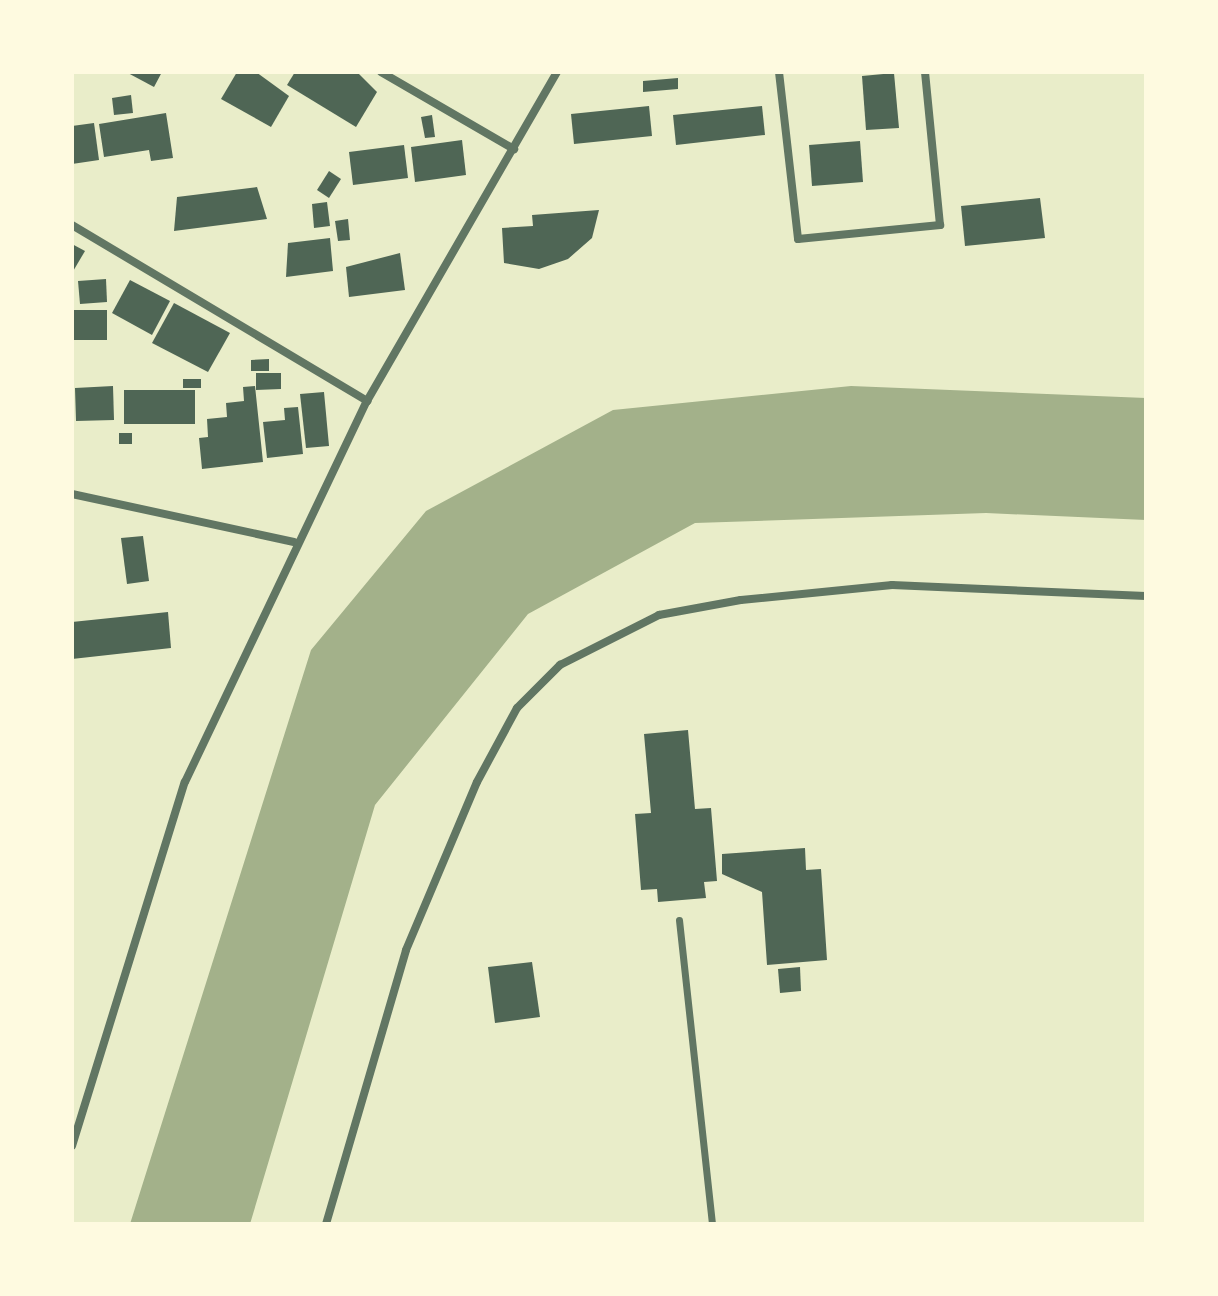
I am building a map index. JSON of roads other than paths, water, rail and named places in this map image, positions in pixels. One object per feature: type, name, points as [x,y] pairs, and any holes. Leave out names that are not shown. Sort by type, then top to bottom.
[{"type":"street","points":[[381,72],[514,149]]},
{"type":"street","points":[[72,1146],[185,782],[294,542],[367,401],[557,72]]},
{"type":"street","points":[[779,72],[798,239],[940,225],[925,72]]},
{"type":"street","points":[[72,225],[367,401]]},
{"type":"street","points":[[72,494],[294,542]]},
{"type":"street","points":[[326,1224],[406,950],[484,770],[517,708],[560,665],[659,615],[741,600],[892,585],[1146,596]]},
{"type":"street","points":[[679,920],[712,1224]]}]
